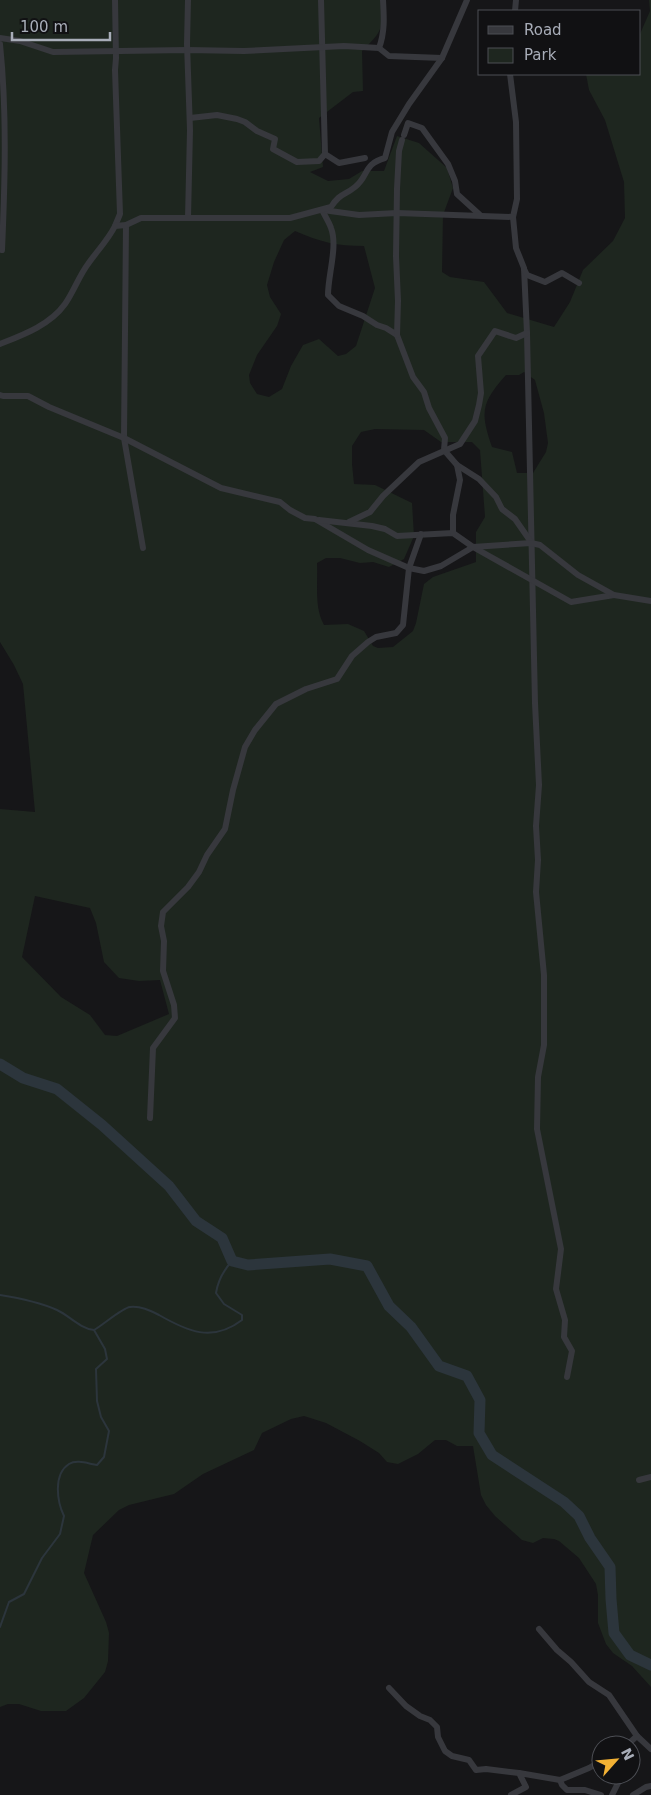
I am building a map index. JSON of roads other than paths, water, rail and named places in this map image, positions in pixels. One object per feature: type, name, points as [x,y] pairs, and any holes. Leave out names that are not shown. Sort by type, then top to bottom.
[{"type":"street","points":[[0,344],[41,326],[64,305],[78,278],[94,254],[109,238],[120,214],[115,70],[115,0]]},
{"type":"street","points":[[188,0],[190,118],[188,218]]},
{"type":"street","points":[[190,118],[217,115],[245,122],[256,131],[275,139],[273,149],[297,162],[319,161],[325,154],[321,0]]},
{"type":"street","points":[[379,48],[384,28],[383,0]]},
{"type":"street","points":[[115,226],[126,226],[141,218],[290,218],[331,207],[337,197],[358,185],[370,165],[385,158],[392,132],[409,104],[442,58],[467,0]]},
{"type":"street","points":[[0,38],[20,41],[53,52],[244,51],[344,46],[379,48],[389,56],[442,58]]},
{"type":"street","points":[[0,44],[4,139],[2,250]]},
{"type":"street","points":[[510,75],[516,122],[517,199],[513,216],[516,248],[527,275],[545,282],[562,273],[579,283]]},
{"type":"street","points":[[480,215],[457,194],[455,181],[448,164],[422,128],[408,123],[399,151],[396,256],[397,334],[413,376],[424,392],[429,408],[444,438],[444,450],[457,465],[479,479],[496,497],[502,509],[515,519],[531,543]]},
{"type":"street","points":[[325,154],[339,163],[364,158]]},
{"type":"street","points":[[322,210],[359,215],[397,213],[513,216]]},
{"type":"street","points":[[322,210],[332,229],[333,246],[328,295],[338,306],[363,316],[377,326],[397,334]]},
{"type":"street","points":[[126,226],[124,438],[143,548]]},
{"type":"street","points":[[524,268],[538,785],[536,892],[544,975],[544,1045],[538,1077],[537,1129],[561,1249],[556,1289],[565,1320],[564,1337],[572,1351],[567,1377]]},
{"type":"street","points":[[348,522],[370,512],[383,496],[419,462],[460,444],[476,421],[482,393],[478,356],[495,331],[516,338],[526,333]]},
{"type":"street","points":[[0,395],[28,396],[49,407],[124,438],[221,488],[280,502],[304,518],[348,522],[385,529],[397,536],[453,533],[473,547],[571,602],[614,595],[651,601]]},
{"type":"street","points":[[453,533],[453,516],[460,480],[457,465]]},
{"type":"street","points":[[315,519],[368,550],[409,568],[424,571],[441,566],[473,547],[531,543],[540,545],[578,575],[614,595]]},
{"type":"street","points":[[150,1118],[153,1048],[175,1018],[174,1005],[163,971],[164,941],[161,926],[163,912],[188,887],[225,829],[238,766],[245,747],[255,730],[276,704],[306,689],[337,679],[352,656],[368,642],[376,636],[396,633],[404,625],[409,568],[421,534]]},
{"type":"street","points":[[639,1480],[651,1477]]},
{"type":"street","points":[[539,1629],[589,1682],[609,1695],[636,1735]]},
{"type":"street","points":[[389,1688],[406,1706],[420,1716],[430,1720],[437,1727],[438,1737],[445,1750],[452,1756],[469,1760],[476,1770],[520,1773],[560,1780],[591,1767]]},
{"type":"street","points":[[641,1740],[651,1749]]},
{"type":"street","points":[[511,1795],[526,1787],[520,1773]]},
{"type":"street","points":[[560,1780],[567,1790],[585,1790],[601,1795]]},
{"type":"street","points":[[633,1795],[651,1786]]},
{"type":"waterway","points":[[0,1064],[23,1078],[57,1089],[102,1125],[169,1186],[196,1221],[222,1238],[232,1261],[248,1265],[330,1259],[367,1266],[389,1306],[411,1327],[439,1366],[467,1376],[480,1400],[479,1433],[492,1455],[564,1502],[579,1516],[590,1538],[610,1567],[614,1633],[630,1655],[651,1665]]},
{"type":"waterway","points":[[0,1295],[50,1307],[62,1312],[84,1327],[94,1330],[122,1310],[134,1307],[148,1310],[190,1330],[210,1333],[231,1327],[242,1320],[242,1315],[224,1304],[216,1293],[221,1276],[232,1261]]},
{"type":"waterway","points":[[0,1627],[9,1602],[24,1594],[42,1558],[60,1534],[64,1516],[58,1496],[60,1474],[69,1464],[83,1462],[97,1465],[104,1457],[109,1431],[101,1417],[97,1401],[96,1369],[107,1359],[105,1349],[94,1330]]}]
